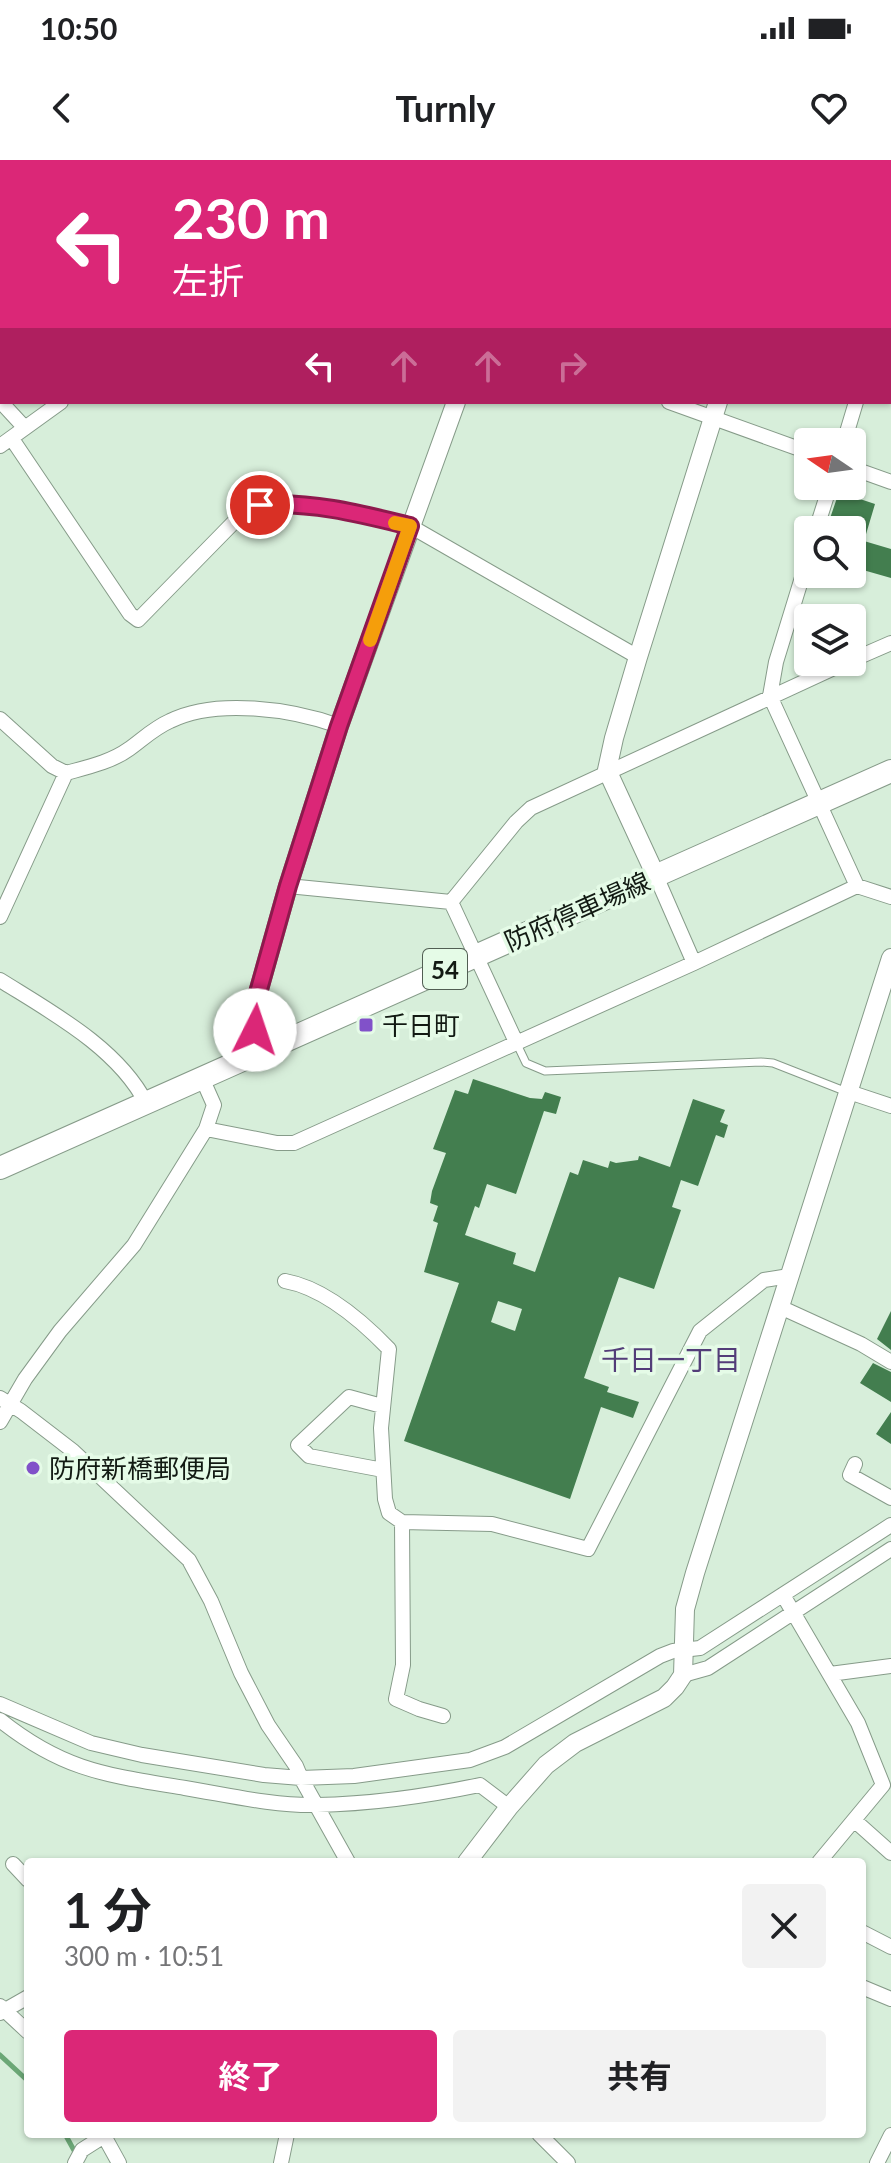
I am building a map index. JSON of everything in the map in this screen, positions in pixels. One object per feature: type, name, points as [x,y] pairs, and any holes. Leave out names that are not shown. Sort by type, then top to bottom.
[{"type":"main road","name":"防府停車場線","points":[[0,1168],[891,771]]},
{"type":"street","points":[[3,404],[25,428]]},
{"type":"street","points":[[58,404],[6,442],[130,614],[138,620],[234,522],[260,505],[282,503],[348,511],[410,526],[638,657]]},
{"type":"street","points":[[257,1053],[254,1007],[288,886],[339,726],[455,404]]},
{"type":"street","points":[[680,404],[715,410],[794,446]]},
{"type":"street","points":[[848,428],[855,404]]},
{"type":"street","points":[[694,963],[607,770],[638,657],[715,410]]},
{"type":"street","points":[[866,473],[891,482]]},
{"type":"street","points":[[799,588],[776,662],[770,696],[857,886]]},
{"type":"street","points":[[866,654],[891,643]]},
{"type":"street","points":[[451,902],[531,808],[607,770],[816,676]]},
{"type":"street","points":[[0,719],[52,766],[66,773],[101,763],[128,750],[152,730],[191,712],[280,711],[311,716],[339,726]]},
{"type":"street","points":[[0,917],[66,773]]},
{"type":"street","points":[[288,886],[451,902]]},
{"type":"street","points":[[206,1129],[277,1143],[294,1143],[857,886],[891,897]]},
{"type":"street","points":[[451,902],[516,1042]]},
{"type":"street","points":[[683,1675],[685,1609],[891,958]]},
{"type":"street","points":[[0,980],[78,1029],[136,1085],[146,1103]]},
{"type":"street","points":[[0,1422],[5,1401],[134,1245],[206,1129],[214,1105],[202,1078]]},
{"type":"street","points":[[849,1092],[891,1106]]},
{"type":"street","points":[[285,1281],[301,1284],[329,1300],[370,1329],[389,1349],[382,1406],[383,1470],[389,1513],[402,1522],[492,1524],[588,1549],[700,1331],[764,1280],[789,1276]]},
{"type":"street","points":[[780,1307],[861,1344],[891,1362]]},
{"type":"street","points":[[382,1406],[349,1397],[298,1445],[309,1456],[383,1470]]},
{"type":"street","points":[[5,1401],[73,1451],[189,1560],[268,1725],[296,1766],[346,1858]]},
{"type":"street","points":[[855,1464],[850,1475],[891,1498]]},
{"type":"street","points":[[402,1522],[403,1665],[396,1699],[443,1716]]},
{"type":"street","points":[[0,1704],[91,1743],[142,1755],[264,1775],[301,1778],[383,1773],[470,1760],[505,1747],[660,1656],[700,1648],[891,1525]]},
{"type":"street","points":[[470,1858],[509,1807],[556,1757],[575,1743],[664,1698],[683,1675],[708,1668],[891,1549]]},
{"type":"street","points":[[783,1595],[858,1723],[883,1785],[822,1858]]},
{"type":"street","points":[[830,1674],[891,1666]]},
{"type":"street","points":[[0,1720],[47,1754],[79,1767],[120,1777],[315,1805],[377,1801],[480,1785],[509,1807]]},
{"type":"street","points":[[854,1820],[891,1853]]},
{"type":"street","points":[[13,1864],[24,1876]]},
{"type":"street","points":[[866,1934],[891,1947]]},
{"type":"street","points":[[866,1989],[891,1999]]},
{"type":"street","points":[[24,1999],[1,2010],[24,2029]]},
{"type":"street","points":[[877,2163],[891,2135]]},
{"type":"street","points":[[75,2163],[82,2150],[99,2138]]},
{"type":"street","points":[[105,2138],[119,2163]]},
{"type":"street","points":[[281,2163],[286,2138]]},
{"type":"street","points":[[543,2138],[568,2163]]},
{"type":"lane","points":[[516,1042],[526,1063],[545,1071],[773,1063],[849,1092]]},
{"type":"building","points":[[836,500],[863,500],[875,504],[866,534],[866,516],[831,516]]},
{"type":"building","points":[[866,542],[891,549],[891,578],[866,571]]},
{"type":"building","points":[[473,1079],[530,1098],[542,1099],[545,1092],[561,1097],[556,1114],[544,1111],[516,1194],[487,1184],[465,1235],[516,1253],[513,1264],[535,1272],[570,1172],[578,1175],[583,1160],[608,1168],[610,1161],[638,1160],[639,1156],[670,1167],[693,1099],[725,1110],[720,1122],[728,1125],[724,1138],[716,1135],[698,1186],[681,1180],[672,1207],[681,1210],[654,1289],[619,1277],[584,1378],[609,1387],[607,1392],[639,1402],[633,1418],[601,1407],[570,1499],[404,1441],[459,1283],[424,1272],[438,1223],[433,1221],[438,1206],[430,1203],[432,1191],[446,1153],[433,1149],[455,1090],[468,1094]],"holes":[[[498,1301],[522,1309],[515,1331],[491,1322]]]},
{"type":"building","points":[[891,1311],[891,1350],[877,1339]]},
{"type":"building","points":[[873,1363],[891,1372],[891,1402],[860,1383]]},
{"type":"building","points":[[891,1412],[891,1444],[876,1434]]},
{"type":"waterway","points":[[0,2055],[24,2077]]},
{"type":"waterway","points":[[67,2138],[76,2154]]},
{"type":"slow traffic","points":[[370,640],[410,526],[395,523]]},
{"type":"place","name":"千日町","points":[[366,1025]]},
{"type":"place","name":"防府新橋郵便局","points":[[33,1468]]},
{"type":"district","name":"千日一丁目","points":[[671,1359]]},
{"type":"route","points":[[255,1030],[254,1007],[288,886],[339,726],[410,526],[348,511],[282,503],[260,505]]}]
